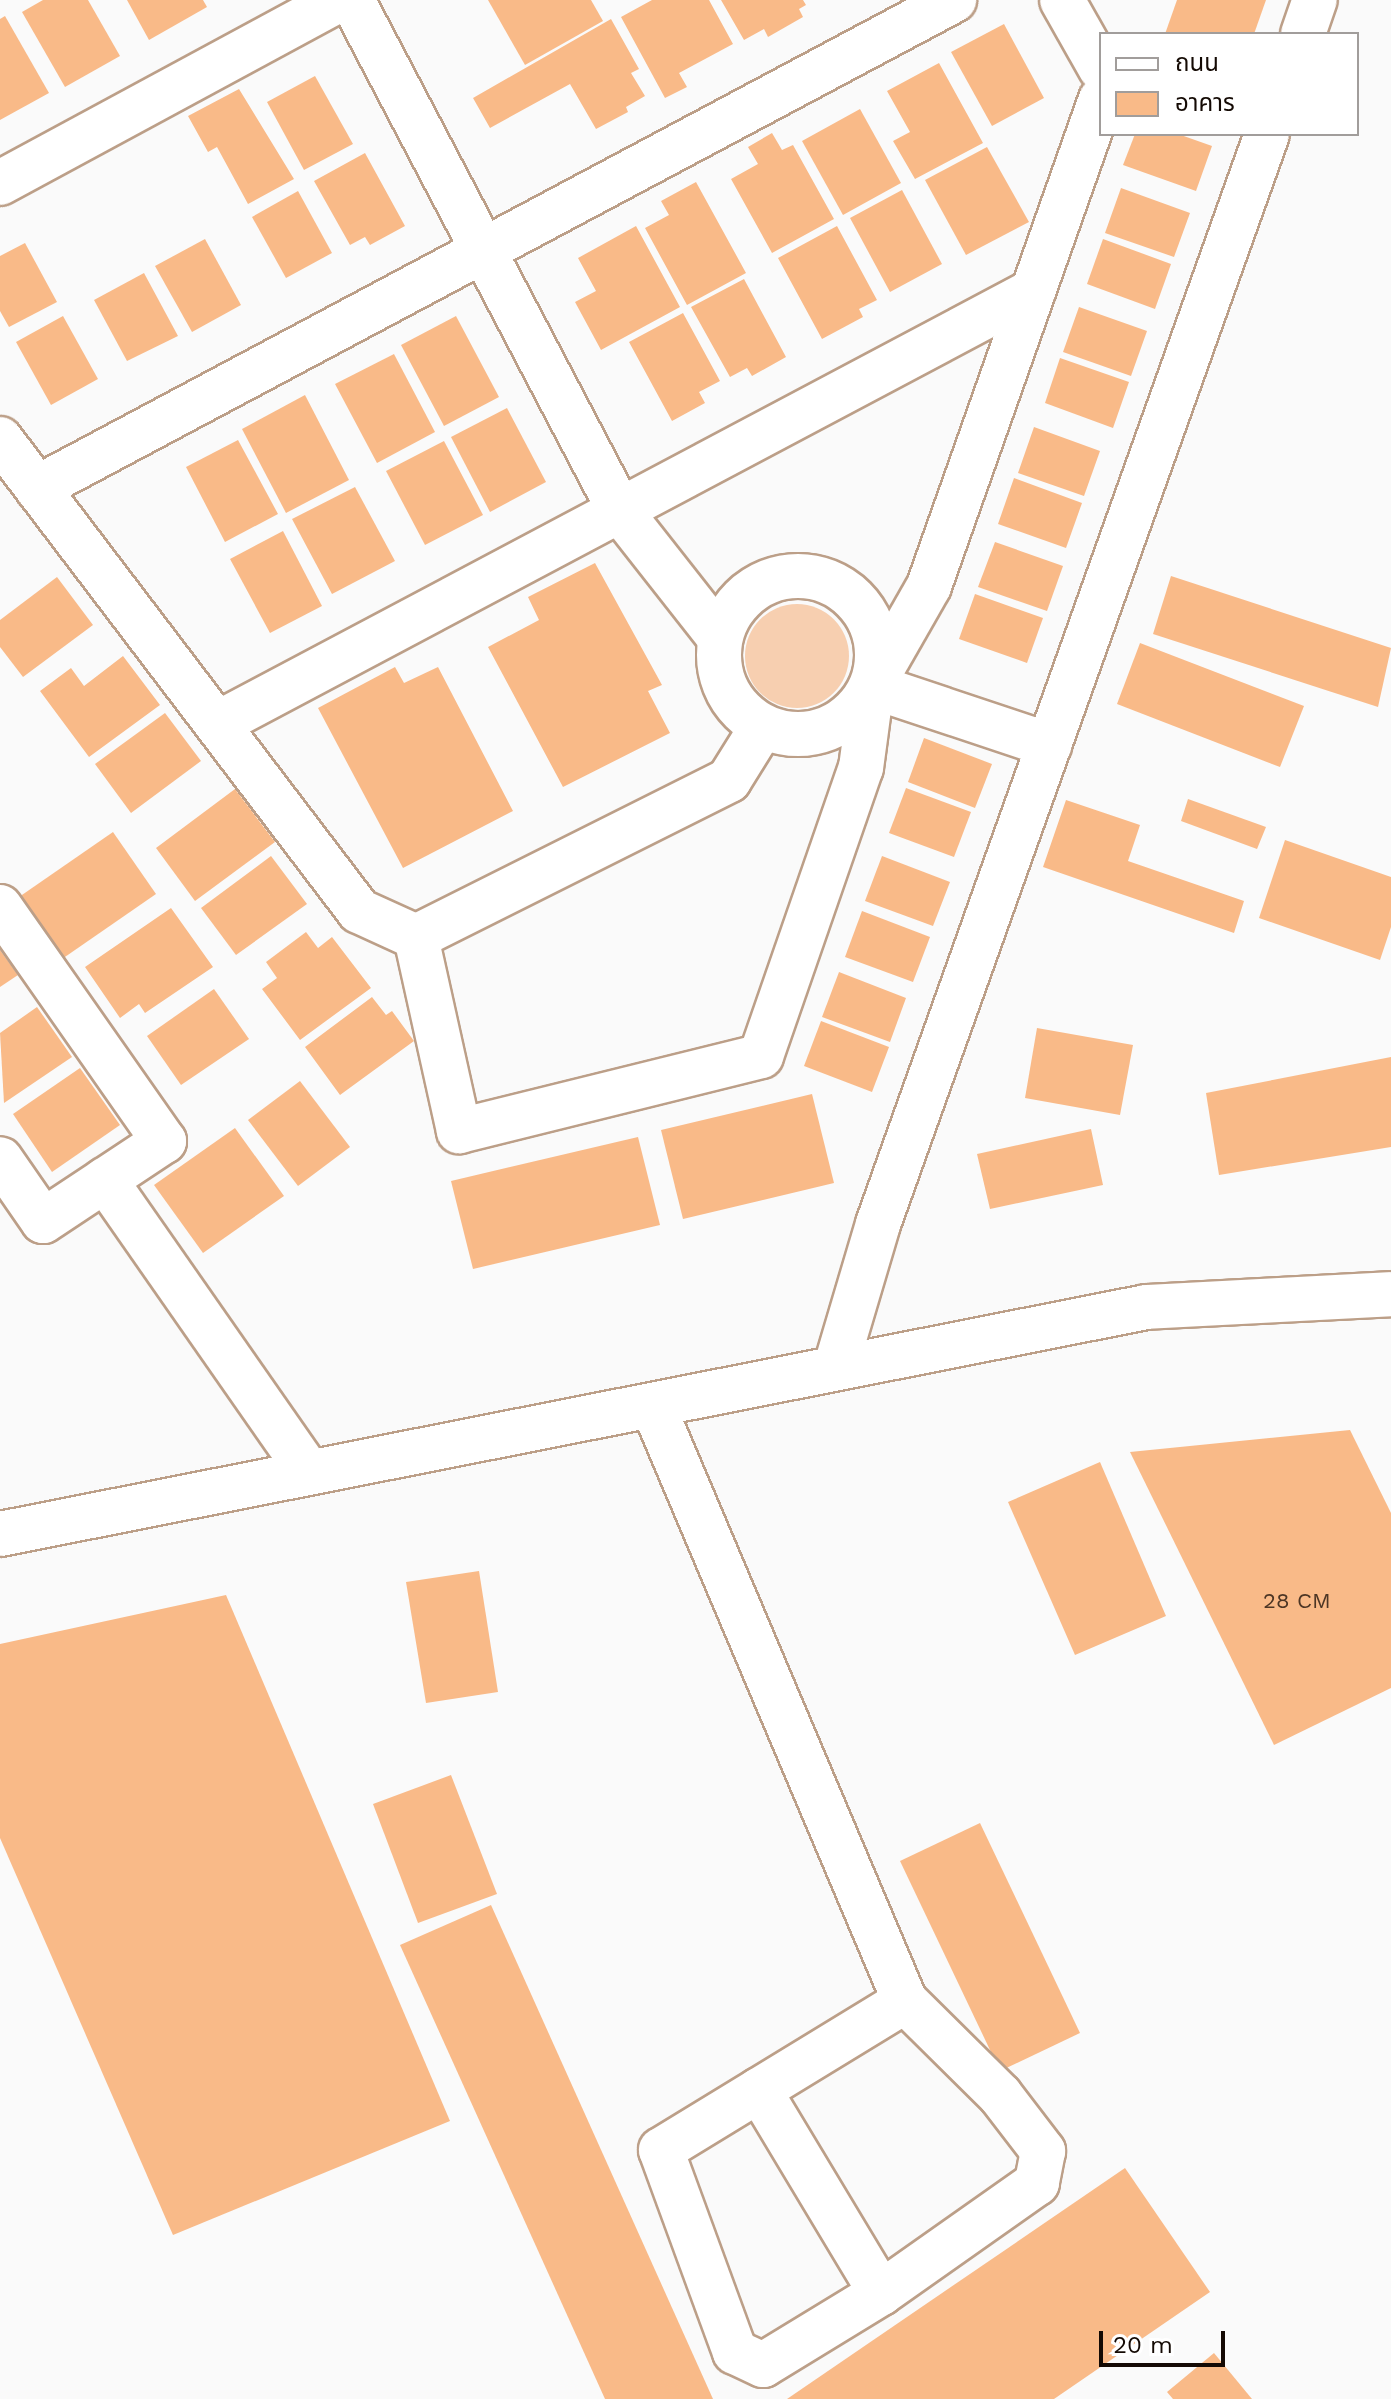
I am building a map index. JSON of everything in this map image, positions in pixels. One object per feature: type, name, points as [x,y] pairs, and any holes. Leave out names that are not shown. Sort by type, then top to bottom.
[{"type":"street","points":[[0,183],[339,0]]},
{"type":"street","points":[[352,0],[620,511],[719,637]]},
{"type":"street","points":[[37,488],[954,0]]},
{"type":"street","points":[[1062,0],[1099,65]]},
{"type":"street","points":[[1304,32],[1315,0]]},
{"type":"street","points":[[416,937],[459,1131],[761,1056],[861,768],[872,686],[878,660],[875,634],[864,610],[845,591],[822,579],[796,575],[770,580],[730,613],[719,637],[718,664],[725,689],[740,711],[762,727],[794,735],[826,730],[854,713],[872,686],[929,586],[1099,105]]},
{"type":"street","points":[[836,1366],[878,1224],[1266,136]]},
{"type":"street","points":[[217,724],[1033,291]]},
{"type":"street","points":[[0,439],[359,911],[416,937]]},
{"type":"street","points":[[872,686],[1049,745]]},
{"type":"street","points":[[416,937],[729,780],[762,727]]},
{"type":"street","points":[[0,907],[164,1141],[43,1221],[0,1159]]},
{"type":"street","points":[[105,1180],[307,1470]]},
{"type":"street","points":[[0,1534],[307,1470],[653,1406],[836,1366],[1146,1307],[1391,1294]]},
{"type":"street","points":[[653,1406],[905,2001],[1000,2095],[1043,2151],[1037,2183],[881,2293],[763,2365],[735,2352],[661,2150],[905,2001]]},
{"type":"street","points":[[759,2090],[881,2293]]},
{"type":"shaded area","points":[[797,604],[817,608],[834,619],[845,636],[849,656],[845,676],[834,693],[817,704],[797,708],[777,704],[760,693],[749,676],[745,656],[749,636],[760,619],[777,608]]},
{"type":"building","points":[[43,0],[88,0],[120,56],[65,87],[22,12]]},
{"type":"building","points":[[127,0],[203,0],[207,7],[149,40]]},
{"type":"building","points":[[488,0],[591,0],[603,21],[525,65]]},
{"type":"building","points":[[652,0],[709,0],[733,44],[679,73],[687,87],[665,98],[621,17]]},
{"type":"building","points":[[721,0],[803,0],[806,5],[799,9],[803,17],[768,37],[764,29],[744,40]]},
{"type":"building","points":[[1177,0],[1266,0],[1255,32],[1166,32]]},
{"type":"building","points":[[5,16],[49,93],[0,120],[0,19]]},
{"type":"building","points":[[611,19],[639,69],[631,73],[645,96],[626,107],[628,112],[596,129],[570,84],[490,128],[473,98]]},
{"type":"building","points":[[1004,24],[1044,98],[992,126],[951,52]]},
{"type":"building","points":[[939,63],[983,143],[915,179],[893,141],[910,132],[887,91]]},
{"type":"building","points":[[315,76],[353,144],[304,170],[267,102]]},
{"type":"building","points":[[239,89],[294,179],[248,204],[217,147],[208,152],[188,116]]},
{"type":"building","points":[[860,109],[901,183],[843,215],[802,141]]},
{"type":"building","points":[[772,133],[782,150],[793,145],[834,219],[772,253],[731,179],[758,164],[748,147]]},
{"type":"building","points":[[1134,136],[1184,136],[1212,146],[1196,191],[1123,165]]},
{"type":"building","points":[[987,147],[1029,222],[966,255],[925,180]]},
{"type":"building","points":[[365,153],[405,226],[370,245],[365,237],[350,245],[314,181]]},
{"type":"building","points":[[696,182],[746,273],[687,305],[645,228],[669,215],[661,201]]},
{"type":"building","points":[[1121,188],[1190,213],[1174,257],[1105,233]]},
{"type":"building","points":[[902,190],[942,264],[890,292],[850,218]]},
{"type":"building","points":[[298,191],[332,253],[286,278],[252,217]]},
{"type":"building","points":[[636,226],[680,307],[601,350],[575,302],[596,291],[578,258]]},
{"type":"building","points":[[837,226],[877,300],[859,309],[863,317],[822,339],[778,258]]},
{"type":"building","points":[[205,239],[241,305],[192,332],[155,266]]},
{"type":"building","points":[[1103,239],[1171,264],[1155,309],[1087,284]]},
{"type":"building","points":[[25,243],[57,302],[9,327],[0,311],[0,256]]},
{"type":"building","points":[[144,273],[178,336],[127,361],[94,300]]},
{"type":"building","points":[[744,279],[786,357],[752,376],[747,368],[730,377],[691,307]]},
{"type":"building","points":[[1079,307],[1147,331],[1131,376],[1063,352]]},
{"type":"building","points":[[683,313],[720,381],[699,392],[705,403],[672,421],[629,342]]},
{"type":"building","points":[[63,316],[98,379],[51,405],[16,342]]},
{"type":"building","points":[[456,316],[499,397],[444,426],[401,345]]},
{"type":"building","points":[[394,354],[435,432],[377,463],[335,384]]},
{"type":"building","points":[[1060,358],[1129,382],[1113,428],[1045,403]]},
{"type":"building","points":[[305,395],[349,480],[286,513],[242,429]]},
{"type":"building","points":[[507,408],[546,482],[490,512],[451,437]]},
{"type":"building","points":[[1034,427],[1100,451],[1084,496],[1018,473]]},
{"type":"building","points":[[238,440],[278,514],[225,542],[186,467]]},
{"type":"building","points":[[444,441],[483,515],[425,545],[386,471]]},
{"type":"building","points":[[1014,478],[1082,503],[1066,548],[998,524]]},
{"type":"building","points":[[355,487],[395,561],[332,594],[292,519]]},
{"type":"building","points":[[283,531],[322,606],[270,633],[230,559]]},
{"type":"building","points":[[995,542],[1063,566],[1047,611],[978,587]]},
{"type":"building","points":[[595,563],[662,685],[648,691],[670,733],[563,787],[488,647],[539,620],[528,597]]},
{"type":"building","points":[[1171,576],[1391,648],[1378,707],[1153,634]]},
{"type":"building","points":[[57,577],[93,625],[23,677],[0,647],[0,620]]},
{"type":"building","points":[[975,594],[1043,618],[1027,663],[959,639]]},
{"type":"building","points":[[1140,643],[1304,706],[1280,767],[1117,704]]},
{"type":"building","points":[[123,656],[160,705],[89,757],[40,691],[71,668],[84,686]]},
{"type":"building","points":[[395,667],[404,683],[438,667],[513,811],[403,868],[318,708]]},
{"type":"building","points":[[165,713],[201,761],[131,813],[95,764]]},
{"type":"building","points":[[924,738],[992,764],[975,808],[908,782]]},
{"type":"building","points":[[906,788],[971,812],[954,857],[889,833]]},
{"type":"building","points":[[235,789],[275,842],[195,901],[156,848]]},
{"type":"building","points":[[1188,799],[1266,827],[1257,849],[1181,821]]},
{"type":"building","points":[[1066,800],[1140,825],[1128,861],[1244,901],[1234,933],[1043,867]]},
{"type":"building","points":[[113,832],[156,894],[62,959],[19,897]]},
{"type":"building","points":[[1285,840],[1391,877],[1391,927],[1380,960],[1259,918]]},
{"type":"building","points":[[271,856],[307,904],[236,955],[201,908]]},
{"type":"building","points":[[882,856],[950,882],[933,926],[865,901]]},
{"type":"building","points":[[171,908],[213,967],[145,1013],[139,1004],[120,1018],[85,967]]},
{"type":"building","points":[[862,911],[930,937],[913,982],[845,957]]},
{"type":"building","points":[[306,932],[318,948],[332,937],[371,988],[300,1040],[262,989],[277,978],[266,962]]},
{"type":"building","points":[[0,950],[18,975],[0,987]]},
{"type":"building","points":[[839,972],[906,998],[890,1042],[822,1017]]},
{"type":"building","points":[[214,989],[249,1039],[181,1085],[147,1036]]},
{"type":"building","points":[[372,997],[386,1015],[392,1011],[414,1041],[340,1095],[305,1047]]},
{"type":"building","points":[[37,1007],[72,1057],[4,1103],[0,1033]]},
{"type":"building","points":[[821,1021],[889,1047],[872,1092],[804,1066]]},
{"type":"building","points":[[1037,1028],[1133,1045],[1120,1115],[1025,1098]]},
{"type":"building","points":[[1391,1057],[1391,1147],[1219,1175],[1206,1093]]},
{"type":"building","points":[[80,1068],[120,1125],[52,1172],[13,1114]]},
{"type":"building","points":[[300,1081],[350,1147],[298,1186],[248,1120]]},
{"type":"building","points":[[812,1094],[834,1183],[683,1219],[661,1130]]},
{"type":"building","points":[[235,1128],[284,1196],[203,1253],[154,1185]]},
{"type":"building","points":[[1091,1129],[1103,1185],[990,1209],[977,1154]]},
{"type":"building","points":[[638,1137],[660,1225],[473,1269],[451,1181]]},
{"type":"building","points":[[1350,1430],[1391,1513],[1391,1688],[1274,1745],[1130,1452]]},
{"type":"building","points":[[1100,1462],[1166,1616],[1075,1655],[1008,1502]]},
{"type":"building","points":[[479,1571],[498,1692],[426,1703],[406,1582]]},
{"type":"building","points":[[226,1595],[450,2121],[173,2235],[0,1838],[0,1644]]},
{"type":"building","points":[[451,1775],[497,1894],[418,1923],[373,1804]]},
{"type":"building","points":[[980,1823],[1080,2033],[1000,2071],[900,1861]]},
{"type":"building","points":[[491,1905],[713,2399],[605,2399],[400,1945]]},
{"type":"building","points":[[1125,2168],[1210,2292],[1054,2399],[787,2399]]},
{"type":"building","points":[[1214,2353],[1252,2399],[1173,2399],[1167,2392]]}]
